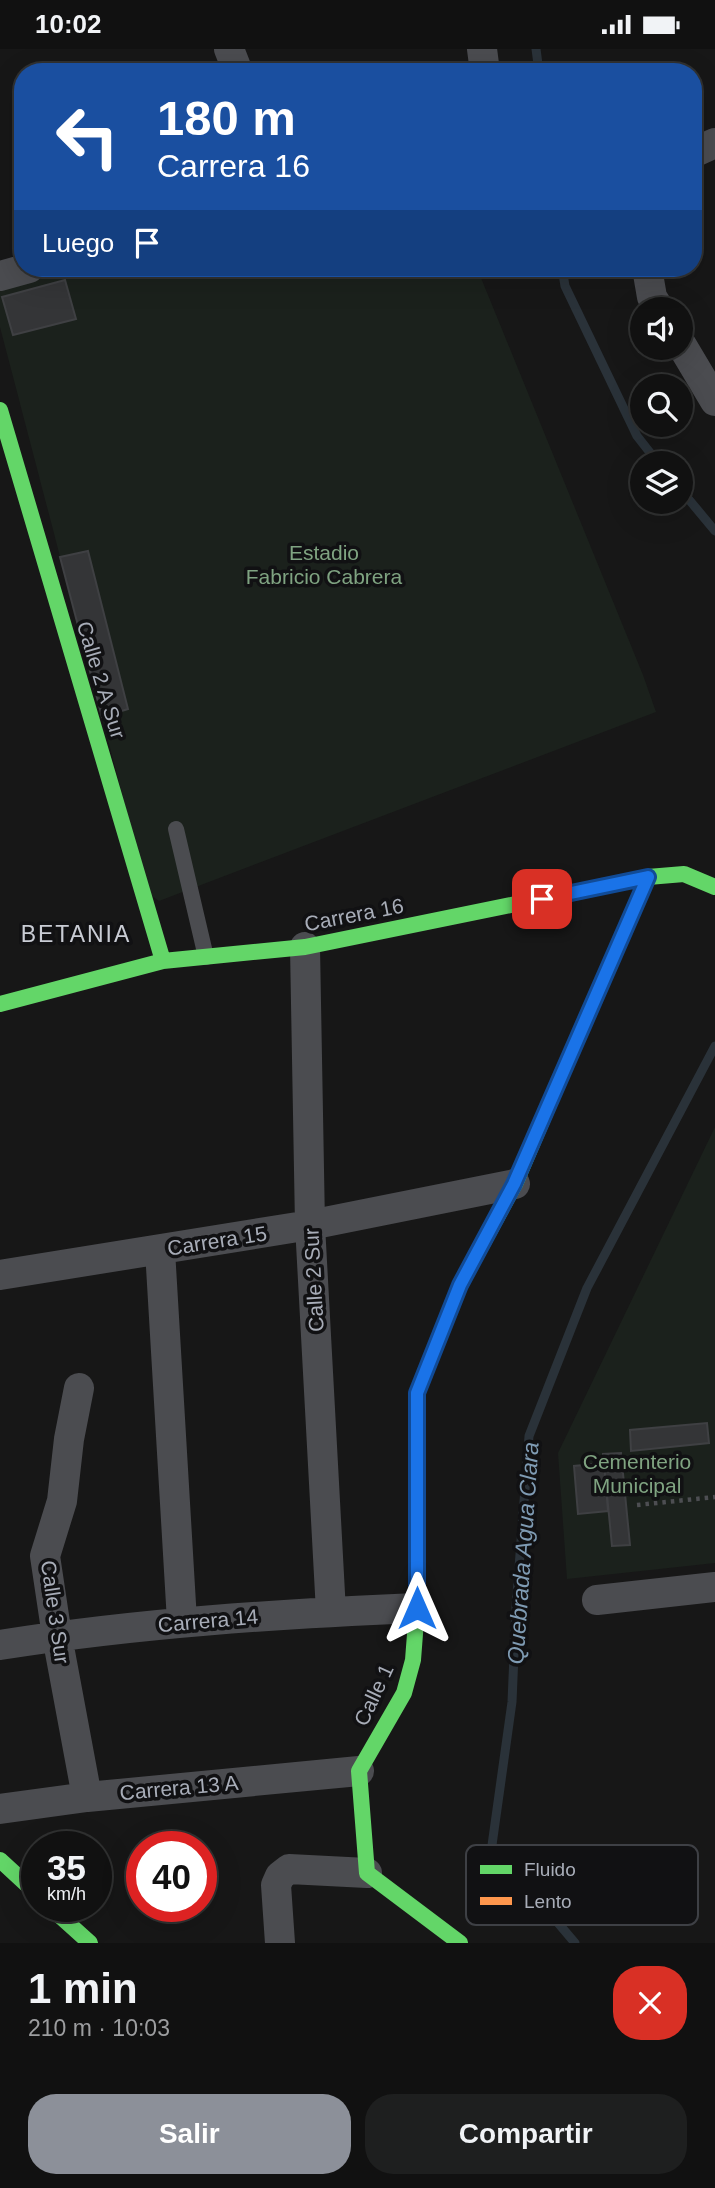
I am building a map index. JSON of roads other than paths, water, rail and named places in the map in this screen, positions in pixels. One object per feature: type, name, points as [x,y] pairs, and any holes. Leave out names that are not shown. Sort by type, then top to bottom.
[{"type":"street","points":[[649,277],[652,297]]},
{"type":"street","points":[[691,360],[715,401]]},
{"type":"street","name":"Calle 2 A Sur","points":[[0,410],[11,493],[163,961]]},
{"type":"street","name":"Carrera 16","points":[[0,1004],[163,961],[305,947],[648,877],[684,874],[714,885]]},
{"type":"street","name":"Calle 1","points":[[359,1771],[404,1693],[413,1660],[417,1608],[417,1393],[460,1285],[514,1184],[648,877]]},
{"type":"street","name":"Calle 2 Sur","points":[[305,947],[310,1225],[331,1612]]},
{"type":"street","name":"Carrera 15","points":[[0,1275],[310,1225],[514,1184]]},
{"type":"street","points":[[160,1250],[182,1621]]},
{"type":"street","name":"Calle 3 Sur","points":[[79,1388],[69,1439],[62,1501],[45,1556],[87,1797]]},
{"type":"street","points":[[597,1599],[715,1587]]},
{"type":"street","name":"Carrera 14","points":[[0,1645],[182,1621],[417,1608]]},
{"type":"street","points":[[359,1771],[367,1873]]},
{"type":"street","name":"Carrera 13 A","points":[[0,1809],[87,1797],[359,1771]]},
{"type":"street","points":[[0,1860],[21,1879]]},
{"type":"street","points":[[280,1943],[276,1885],[280,1876],[289,1869],[367,1873],[460,1943]]},
{"type":"street","points":[[67,1922],[90,1943]]},
{"type":"lane","points":[[176,829],[206,957]]},
{"type":"waterway","name":"Quebrada Agua Clara","points":[[536,49],[538,63]]},
{"type":"waterway","name":"Quebrada Agua Clara","points":[[564,277],[565,286],[637,436],[649,451]]},
{"type":"waterway","name":"Quebrada Agua Clara","points":[[693,504],[715,531]]},
{"type":"waterway","name":"Quebrada Agua Clara","points":[[492,1845],[512,1702],[529,1436],[587,1288],[715,1046]]},
{"type":"waterway","name":"Quebrada Agua Clara","points":[[560,1925],[575,1943]]},
{"type":"district","name":"BETANIA","points":[[76,934]]},
{"type":"park label","name":"Estadio Fabricio Cabrera","points":[[324,565]]},
{"type":"park label","name":"Cementerio Municipal","points":[[637,1474]]}]
